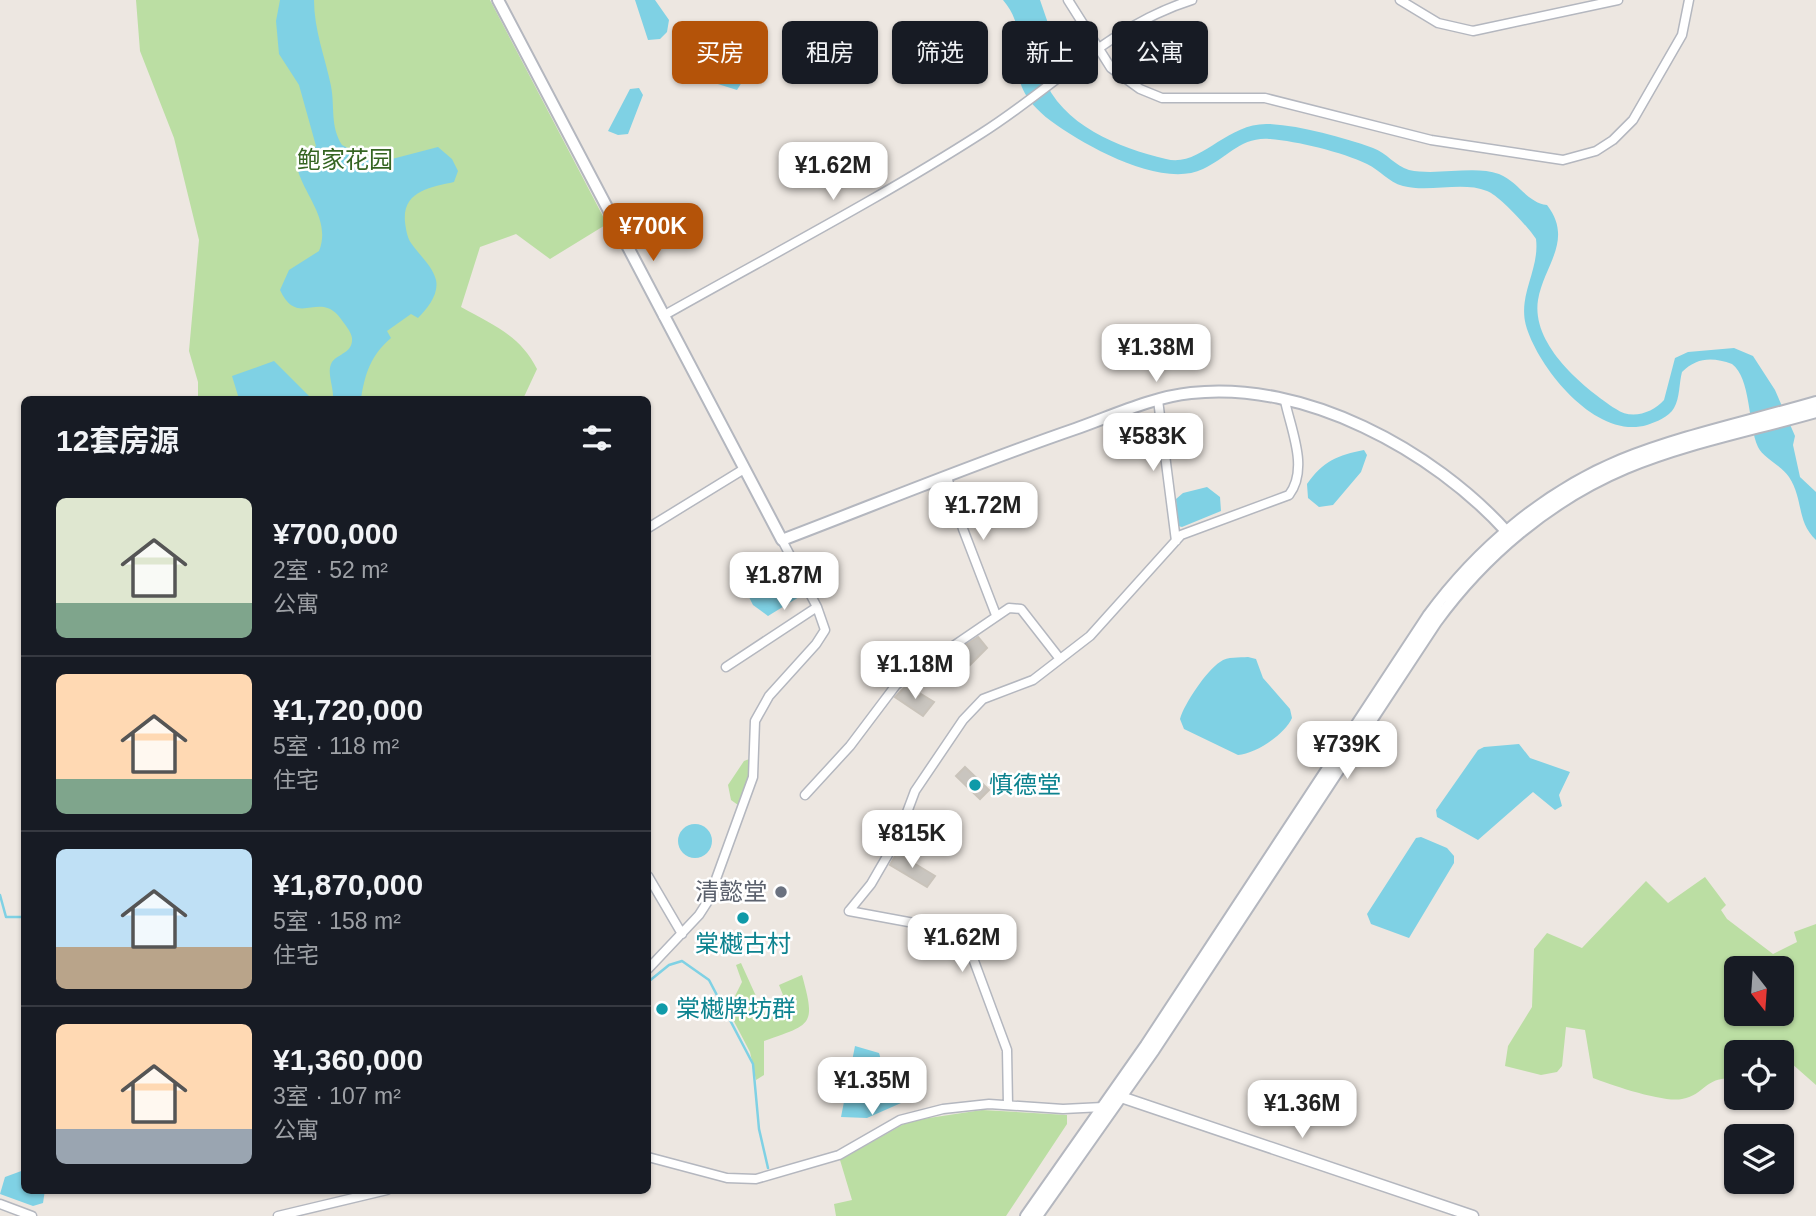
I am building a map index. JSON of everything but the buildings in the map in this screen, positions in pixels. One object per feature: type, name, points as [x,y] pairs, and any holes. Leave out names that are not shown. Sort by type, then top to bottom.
[{"type":"main road","points":[[498,0],[782,540],[1158,400],[1215,392],[1285,401],[1352,423],[1415,453],[1459,484],[1507,532]]},
{"type":"main road","points":[[1037,1216],[1121,1097],[1436,622],[1475,573],[1522,532],[1591,485],[1642,462],[1796,413],[1816,402]]},
{"type":"main road","points":[[1796,413],[1816,412]]},
{"type":"main road","points":[[1026,1216],[1102,1107],[1428,616],[1468,567],[1507,532],[1568,488],[1605,467],[1656,448],[1737,430]]},
{"type":"street","points":[[1068,0],[1082,21]]},
{"type":"street","points":[[1098,49],[1138,23],[1192,0]]},
{"type":"street","points":[[1400,0],[1438,23],[1473,31],[1618,0]]},
{"type":"street","points":[[1098,51],[1122,77],[1146,92],[1163,98],[1265,98],[1431,140],[1563,160],[1596,151],[1613,140],[1633,120],[1682,35],[1689,0]]},
{"type":"street","points":[[663,316],[961,146],[1050,84]]},
{"type":"street","points":[[1158,400],[1176,541]]},
{"type":"street","points":[[1008,1105],[1007,1050],[967,942],[941,928],[849,911],[872,884],[897,839],[915,791],[963,720],[983,699],[1032,680],[1090,636],[1176,541],[1195,528],[1287,496],[1296,486],[1298,464],[1285,401]]},
{"type":"street","points":[[651,526],[744,469]]},
{"type":"street","points":[[947,477],[963,529],[996,615]]},
{"type":"street","points":[[651,966],[702,911],[716,886],[753,777],[756,760],[753,726],[759,710],[825,630],[817,607],[782,540]]},
{"type":"street","points":[[726,667],[817,607]]},
{"type":"street","points":[[805,795],[850,746],[895,685],[996,615],[1014,607],[1021,609],[1060,659]]},
{"type":"street","points":[[651,881],[682,934]]},
{"type":"street","points":[[1121,1097],[1473,1216]]},
{"type":"street","points":[[651,1158],[727,1178],[756,1179],[839,1155],[881,1129],[910,1116],[957,1106],[1008,1105],[1063,1109],[1102,1107]]},
{"type":"street","points":[[278,1216],[370,1194]]},
{"type":"street","points":[[0,1204],[32,1216]]},
{"type":"green space","name":"鲍家花园","points":[[136,0],[490,0],[607,224],[550,259],[516,234],[480,247],[461,307],[505,332],[530,357],[537,369],[524,396],[198,396],[198,382],[189,351],[199,240],[174,138],[140,51]]},
{"type":"green space","points":[[752,758],[750,773],[738,805],[731,800],[728,785],[744,761]]},
{"type":"green space","points":[[1705,877],[1726,905],[1721,910],[1727,919],[1773,954],[1797,942],[1794,932],[1816,924],[1816,1085],[1794,1066],[1794,1040],[1724,1040],[1724,1078],[1711,1083],[1690,1097],[1674,1100],[1624,1089],[1593,1078],[1585,1030],[1566,1027],[1562,1066],[1557,1072],[1541,1075],[1505,1066],[1508,1046],[1532,1007],[1534,949],[1547,933],[1582,948],[1646,881],[1668,903]]},
{"type":"green space","points":[[741,963],[760,1005],[783,995],[779,985],[802,975],[809,1004],[809,1014],[801,1026],[764,1041],[764,1075],[756,1080],[750,1052],[728,1010],[742,982],[736,965]]},
{"type":"green space","points":[[982,1110],[1067,1115],[1067,1124],[1006,1216],[836,1216],[834,1204],[852,1200],[840,1160],[909,1121]]},
{"type":"water","points":[[280,0],[314,0],[318,33],[331,86],[334,124],[342,145],[361,155],[392,159],[438,147],[452,159],[458,171],[454,182],[420,192],[408,203],[405,222],[408,236],[432,270],[436,290],[429,305],[418,318],[411,314],[387,331],[391,338],[378,351],[370,365],[362,396],[333,396],[330,366],[352,343],[350,333],[341,319],[325,307],[294,307],[280,290],[289,270],[319,251],[322,230],[320,219],[298,171],[316,146],[299,85],[279,54],[276,21]]},
{"type":"water","points":[[635,0],[655,0],[669,20],[667,32],[660,39],[648,40]]},
{"type":"water","points":[[1003,0],[1040,0],[1047,21],[1014,21]]},
{"type":"water","points":[[718,84],[741,84],[737,90]]},
{"type":"water","points":[[1022,84],[1047,84],[1063,108],[1094,132],[1129,148],[1166,159],[1191,157],[1240,130],[1269,124],[1308,130],[1361,144],[1378,150],[1409,170],[1478,170],[1499,174],[1533,200],[1547,205],[1555,218],[1558,241],[1541,287],[1538,317],[1551,349],[1562,364],[1589,389],[1622,412],[1642,414],[1664,400],[1675,358],[1688,352],[1734,348],[1753,356],[1775,390],[1795,436],[1793,445],[1800,477],[1816,492],[1816,540],[1805,525],[1797,494],[1789,477],[1758,447],[1743,380],[1732,364],[1718,360],[1693,363],[1682,372],[1676,404],[1672,411],[1647,425],[1628,427],[1609,422],[1591,412],[1558,382],[1534,346],[1524,317],[1526,294],[1535,262],[1536,239],[1513,212],[1487,191],[1467,187],[1403,186],[1367,164],[1345,155],[1269,139],[1250,141],[1211,165],[1186,174],[1146,169],[1124,162],[1066,131],[1033,104]]},
{"type":"water","points":[[639,88],[643,95],[628,134],[618,135],[608,131],[630,89]]},
{"type":"water","points":[[274,361],[309,396],[238,396],[232,376]]},
{"type":"water","points":[[1364,450],[1367,455],[1361,472],[1333,505],[1319,507],[1308,498],[1307,484],[1325,464],[1346,454]]},
{"type":"water","points":[[1207,487],[1220,497],[1221,511],[1182,527],[1178,526],[1176,499],[1183,493]]},
{"type":"water","points":[[785,574],[799,597],[768,616],[753,605],[747,593]]},
{"type":"water","points":[[1226,659],[1256,659],[1263,678],[1290,709],[1292,718],[1269,742],[1253,751],[1238,755],[1184,729],[1180,719],[1197,688],[1215,666]]},
{"type":"water","points":[[1519,744],[1530,758],[1570,772],[1559,795],[1562,806],[1555,810],[1533,792],[1478,840],[1437,817],[1436,810],[1478,750]]},
{"type":"water","points":[[695,824],[707,829],[712,841],[707,853],[695,858],[683,853],[678,841],[683,829]]},
{"type":"water","points":[[1421,837],[1447,848],[1454,856],[1454,863],[1409,938],[1371,924],[1367,914],[1416,838]]},
{"type":"water","points":[[855,1046],[879,1053],[885,1073],[904,1089],[901,1103],[867,1118],[841,1117]]},
{"type":"water","points":[[21,1171],[21,1194],[44,1194],[43,1203],[33,1206],[0,1194],[5,1177]]},
{"type":"waterway","points":[[0,895],[6,917],[21,917]]},
{"type":"waterway","points":[[651,980],[669,965],[682,961],[709,980],[753,1064],[759,1129],[768,1168]]},
{"type":"place","name":"慎德堂","points":[[975,785]]},
{"type":"place","name":"清懿堂","points":[[781,892]]},
{"type":"place","name":"棠樾古村","points":[[743,918]]},
{"type":"place","name":"棠樾牌坊群","points":[[662,1009]]}]
